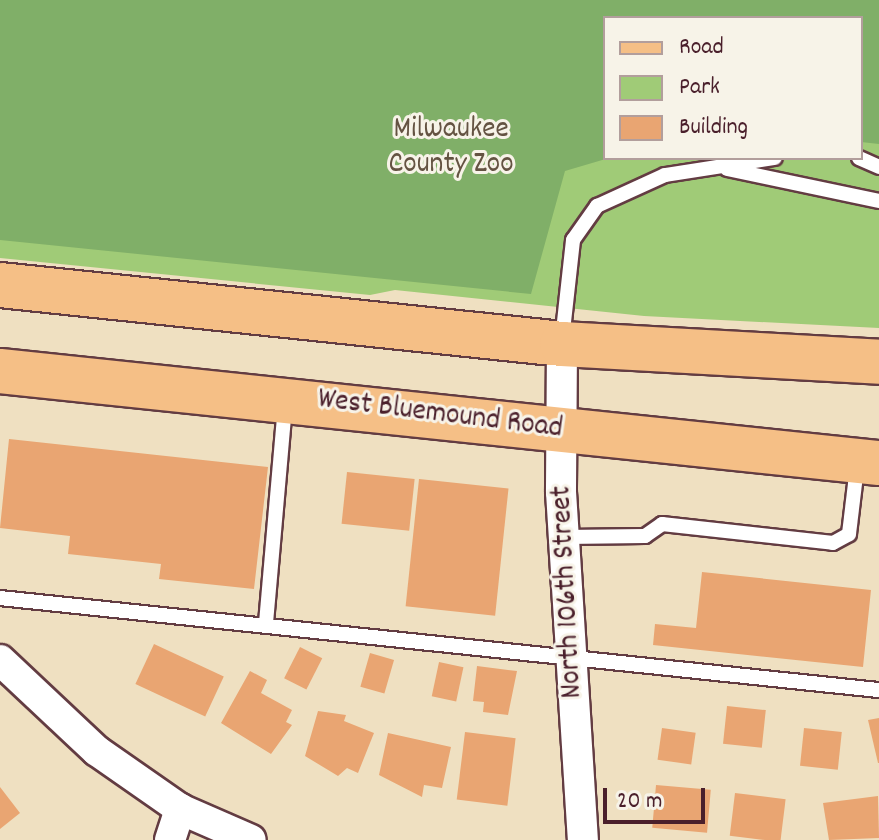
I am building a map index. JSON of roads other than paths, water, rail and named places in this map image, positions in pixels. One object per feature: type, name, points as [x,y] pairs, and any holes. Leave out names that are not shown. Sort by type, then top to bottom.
[{"type":"main road","points":[[0,285],[562,344],[879,362]]},
{"type":"main road","name":"West Bluemound Road","points":[[0,371],[286,397],[561,431],[868,462]]},
{"type":"street","name":"North 106th Street","points":[[562,344],[565,537],[583,840]]},
{"type":"street","points":[[0,660],[97,751],[180,809],[251,840]]},
{"type":"street","points":[[170,840],[180,809]]},
{"type":"lane","points":[[562,344],[571,250],[582,221],[639,183],[766,160]]},
{"type":"lane","points":[[727,169],[879,201]]},
{"type":"lane","points":[[266,623],[286,397]]},
{"type":"lane","points":[[565,537],[645,536],[662,524],[833,543],[849,534],[868,462]]},
{"type":"lane","points":[[0,598],[266,623],[879,690]]},
{"type":"park label","name":"Milwaukee County Zoo","points":[[451,148]]}]
